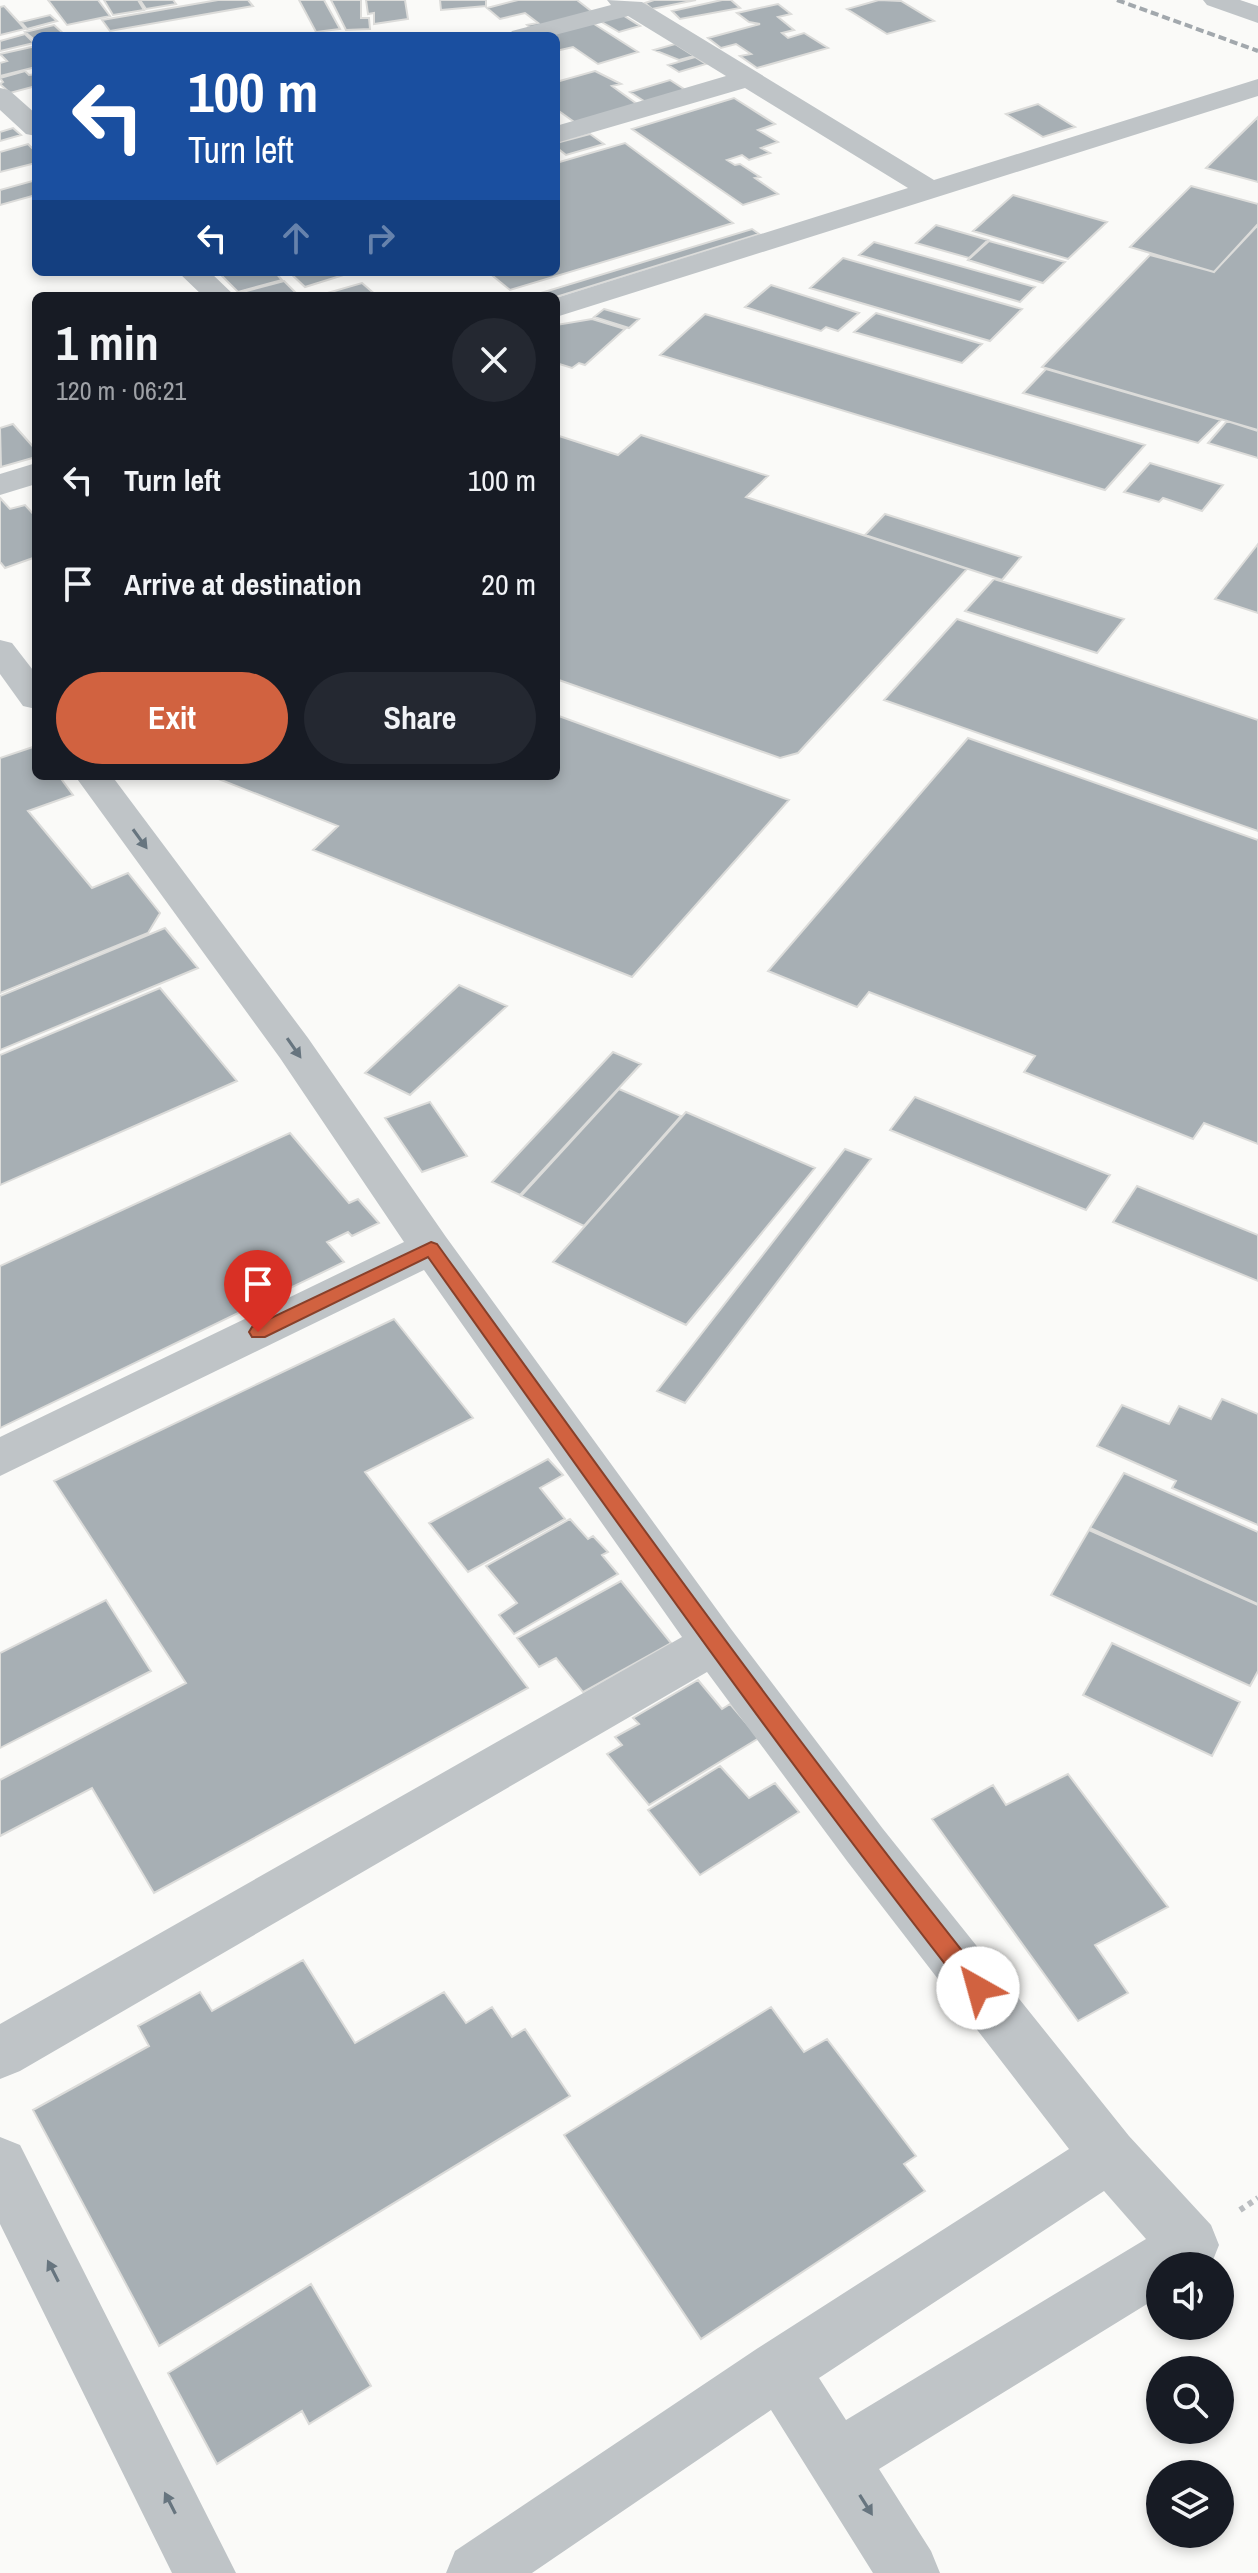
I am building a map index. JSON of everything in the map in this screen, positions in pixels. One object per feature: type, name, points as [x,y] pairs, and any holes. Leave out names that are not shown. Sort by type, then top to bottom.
[{"type":"street","points":[[1216,0],[1258,15]]},
{"type":"street","points":[[534,32],[627,4],[929,189]]},
{"type":"street","points":[[560,134],[749,78]]},
{"type":"street","points":[[560,307],[1258,87]]},
{"type":"street","points":[[0,96],[32,124]]},
{"type":"street","points":[[198,276],[216,292]]},
{"type":"street","points":[[0,485],[32,474]]},
{"type":"street","points":[[0,650],[32,693]]},
{"type":"street","points":[[96,780],[294,1048],[431,1248],[714,1643],[865,1845],[1109,2155],[1190,2245],[837,2460]]},
{"type":"street","points":[[0,1458],[431,1248]]},
{"type":"street","points":[[0,2053],[714,1643]]},
{"type":"street","points":[[477,2573],[779,2369],[1109,2155]]},
{"type":"street","points":[[0,2164],[205,2573]]},
{"type":"street","points":[[779,2369],[909,2573]]},
{"type":"building","points":[[48,0],[98,0],[110,16],[67,25]]},
{"type":"building","points":[[104,0],[138,0],[144,10],[113,15]]},
{"type":"building","points":[[140,0],[173,0],[176,4],[146,9]]},
{"type":"building","points":[[218,0],[248,0],[253,6],[110,31],[102,20]]},
{"type":"building","points":[[299,0],[324,0],[340,29],[316,32]]},
{"type":"building","points":[[331,0],[361,0],[361,18],[369,18],[370,29],[346,30]]},
{"type":"building","points":[[366,0],[405,0],[408,19],[374,24],[374,13],[368,14]]},
{"type":"building","points":[[440,0],[486,0],[486,6],[441,10]]},
{"type":"building","points":[[518,0],[577,0],[595,14],[531,29],[527,25],[538,23],[525,13],[500,19],[487,8]]},
{"type":"building","points":[[654,0],[696,0],[652,9],[645,3]]},
{"type":"building","points":[[731,0],[740,8],[680,19],[672,11]]},
{"type":"building","points":[[879,0],[901,1],[934,21],[887,34],[847,9]]},
{"type":"building","points":[[778,4],[791,14],[778,17],[794,30],[782,33],[788,38],[804,33],[828,48],[757,68],[740,56],[751,54],[736,44],[721,48],[708,38],[760,24],[749,22],[737,13]]},
{"type":"building","points":[[4,6],[25,29],[0,35],[0,7]]},
{"type":"building","points":[[621,14],[640,26],[619,32],[600,21]]},
{"type":"building","points":[[50,15],[57,21],[27,29],[21,22]]},
{"type":"building","points":[[591,22],[638,52],[598,64],[573,47],[560,50],[560,32],[551,32]]},
{"type":"building","points":[[54,25],[62,32],[32,32],[32,38],[25,32]]},
{"type":"building","points":[[25,34],[32,43],[0,51],[0,41]]},
{"type":"building","points":[[675,44],[694,56],[679,60],[654,50]]},
{"type":"building","points":[[32,47],[32,68],[0,76],[0,63],[7,61],[0,54]]},
{"type":"building","points":[[695,57],[706,64],[679,72],[668,65]]},
{"type":"building","points":[[25,71],[32,75],[32,87],[10,93],[0,84],[3,82],[0,78]]},
{"type":"building","points":[[595,71],[621,84],[612,86],[637,104],[577,124],[560,112],[560,81]]},
{"type":"building","points":[[670,80],[687,91],[647,103],[630,92]]},
{"type":"building","points":[[734,98],[775,124],[758,130],[778,142],[761,148],[770,153],[749,160],[742,155],[727,160],[760,177],[755,178],[778,194],[743,205],[632,129]]},
{"type":"building","points":[[1038,104],[1075,127],[1043,137],[1006,114]]},
{"type":"building","points":[[1258,117],[1258,182],[1206,168]]},
{"type":"building","points":[[13,128],[21,135],[0,141],[0,132]]},
{"type":"building","points":[[590,134],[604,144],[566,155],[560,150],[560,142]]},
{"type":"building","points":[[625,143],[733,223],[560,275],[560,162]]},
{"type":"building","points":[[28,144],[32,148],[32,164],[0,172],[0,152]]},
{"type":"building","points":[[32,181],[32,196],[0,205],[0,190]]},
{"type":"building","points":[[1191,186],[1258,204],[1258,224],[1214,272],[1130,247]]},
{"type":"building","points":[[1013,195],[1107,222],[1068,259],[973,231]]},
{"type":"building","points":[[936,225],[988,240],[969,258],[916,243]]},
{"type":"building","points":[[1258,225],[1258,430],[1042,367],[1150,255],[1214,272]]},
{"type":"building","points":[[752,229],[759,234],[560,296],[560,292],[544,292]]},
{"type":"building","points":[[989,241],[1065,262],[1043,283],[968,260]]},
{"type":"building","points":[[874,242],[1035,287],[1020,302],[859,255]]},
{"type":"building","points":[[843,258],[1022,309],[990,341],[810,288]]},
{"type":"building","points":[[222,276],[278,276],[282,280],[238,292]]},
{"type":"building","points":[[293,276],[340,276],[305,287]]},
{"type":"building","points":[[493,276],[557,276],[510,290]]},
{"type":"building","points":[[284,281],[295,292],[243,292]]},
{"type":"building","points":[[362,283],[372,292],[331,292]]},
{"type":"building","points":[[771,285],[859,313],[838,331],[826,327],[821,331],[745,307]]},
{"type":"building","points":[[604,309],[639,319],[629,328],[594,317]]},
{"type":"building","points":[[876,313],[982,344],[962,363],[854,332]]},
{"type":"building","points":[[705,314],[1145,445],[1105,490],[660,355]]},
{"type":"building","points":[[592,319],[625,329],[585,365],[579,363],[572,368],[560,364],[560,324]]},
{"type":"building","points":[[1046,369],[1221,420],[1198,443],[1023,393]]},
{"type":"building","points":[[1227,421],[1258,431],[1258,458],[1208,443]]},
{"type":"building","points":[[13,424],[32,445],[32,458],[1,467],[0,428]]},
{"type":"building","points":[[641,435],[768,476],[746,497],[967,569],[798,753],[780,758],[560,680],[560,436],[618,455]]},
{"type":"building","points":[[1150,463],[1223,485],[1202,511],[1163,498],[1159,502],[1124,492]]},
{"type":"building","points":[[0,498],[10,509],[25,505],[32,513],[32,558],[5,568],[0,562]]},
{"type":"building","points":[[885,514],[1021,557],[1002,580],[865,535]]},
{"type":"building","points":[[1258,544],[1258,613],[1215,599]]},
{"type":"building","points":[[994,579],[1124,619],[1097,653],[965,611]]},
{"type":"building","points":[[957,619],[1258,720],[1258,831],[884,700]]},
{"type":"building","points":[[560,716],[789,800],[632,977],[313,850],[338,826],[221,780],[560,780]]},
{"type":"building","points":[[968,738],[1258,840],[1258,1144],[1204,1123],[1193,1139],[1024,1072],[1035,1056],[869,992],[857,1007],[768,971]]},
{"type":"building","points":[[32,747],[32,780],[62,780],[73,795],[28,811],[92,888],[128,873],[160,913],[148,933],[0,993],[0,758]]},
{"type":"building","points":[[165,928],[198,968],[0,1050],[0,996]]},
{"type":"building","points":[[459,985],[507,1006],[410,1095],[365,1073]]},
{"type":"building","points":[[160,988],[237,1081],[0,1185],[0,1055]]},
{"type":"building","points":[[613,1052],[641,1064],[520,1195],[492,1182]]},
{"type":"building","points":[[619,1089],[681,1116],[584,1226],[521,1196]]},
{"type":"building","points":[[915,1097],[1110,1175],[1086,1210],[890,1130]]},
{"type":"building","points":[[430,1102],[467,1156],[422,1172],[385,1118]]},
{"type":"building","points":[[686,1112],[815,1168],[686,1325],[553,1262]]},
{"type":"building","points":[[290,1133],[349,1203],[358,1199],[379,1223],[352,1236],[348,1232],[327,1242],[344,1262],[0,1428],[0,1266]]},
{"type":"building","points":[[845,1149],[871,1159],[685,1403],[657,1391]]},
{"type":"building","points":[[1137,1186],[1258,1235],[1258,1281],[1113,1222]]},
{"type":"building","points":[[394,1319],[473,1418],[365,1472],[528,1688],[154,1893],[92,1788],[0,1836],[0,1780],[186,1683],[54,1481]]},
{"type":"building","points":[[1222,1399],[1258,1414],[1258,1525],[1172,1488],[1176,1481],[1097,1446],[1122,1405],[1169,1424],[1179,1406],[1211,1419]]},
{"type":"building","points":[[548,1459],[563,1475],[540,1488],[565,1519],[468,1572],[429,1523]]},
{"type":"building","points":[[1124,1473],[1258,1532],[1258,1604],[1090,1528]]},
{"type":"building","points":[[570,1519],[588,1539],[593,1536],[608,1552],[602,1555],[618,1574],[514,1634],[499,1615],[517,1603],[486,1566]]},
{"type":"building","points":[[1089,1530],[1258,1605],[1258,1671],[1250,1686],[1051,1595]]},
{"type":"building","points":[[621,1581],[671,1643],[583,1692],[556,1658],[539,1667],[517,1638]]},
{"type":"building","points":[[106,1600],[151,1671],[0,1748],[0,1653]]},
{"type":"building","points":[[1112,1643],[1240,1702],[1212,1756],[1083,1695]]},
{"type":"building","points":[[698,1680],[722,1709],[730,1704],[759,1738],[649,1805],[607,1754],[622,1745],[615,1737],[639,1724],[633,1718]]},
{"type":"building","points":[[720,1766],[749,1798],[775,1783],[799,1812],[700,1875],[648,1810]]},
{"type":"building","points":[[1068,1774],[1168,1907],[1095,1945],[1128,1993],[1078,2021],[932,1819],[993,1785],[1006,1805]]},
{"type":"building","points":[[303,1960],[355,2043],[444,1992],[466,2023],[492,2007],[512,2037],[525,2029],[570,2096],[159,2346],[33,2110],[149,2046],[138,2026],[200,1992],[212,2011]]},
{"type":"building","points":[[771,2007],[804,2052],[827,2039],[916,2156],[904,2164],[925,2191],[701,2339],[564,2135]]},
{"type":"building","points":[[311,2284],[371,2386],[309,2424],[302,2411],[217,2464],[168,2373]]},
{"type":"railway","points":[[1117,0],[1258,51]]},
{"type":"route","points":[[258,1332],[431,1248],[714,1643],[865,1845],[978,1988]]}]
